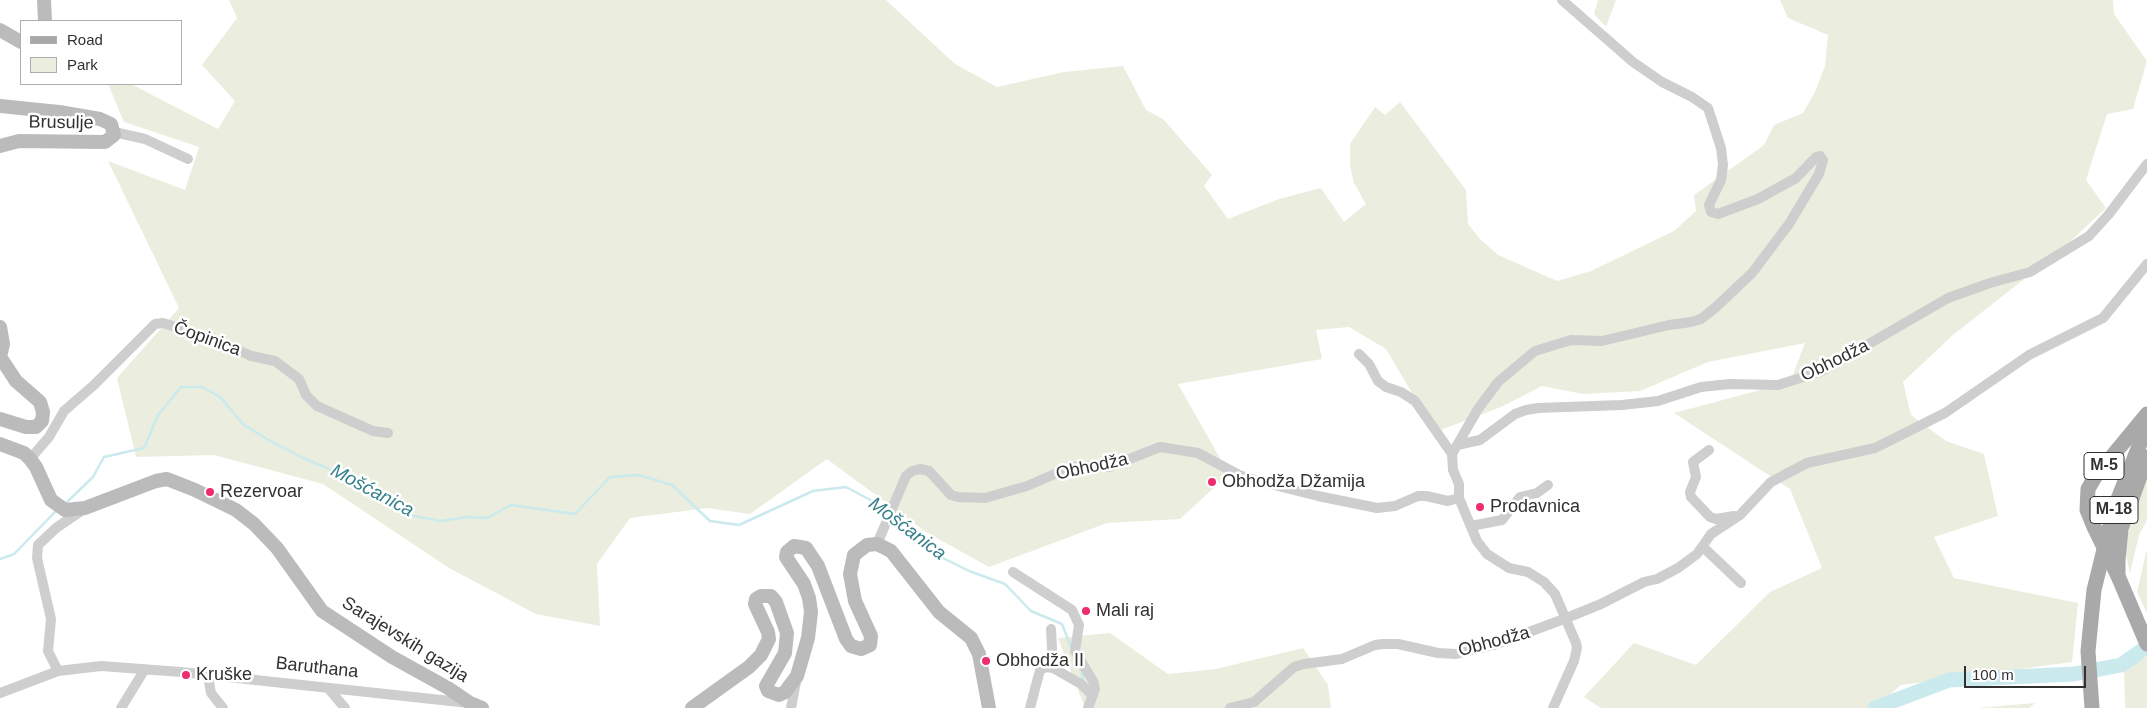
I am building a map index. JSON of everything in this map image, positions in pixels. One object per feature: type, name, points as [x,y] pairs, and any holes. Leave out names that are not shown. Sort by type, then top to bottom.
[{"type":"main road","points":[[44,0],[45,20]]},
{"type":"main road","points":[[0,30],[20,41]]},
{"type":"main road","name":"Brusulje","points":[[0,106],[58,112],[100,119],[111,124],[114,132],[111,139],[105,142],[19,141],[0,146]]},
{"type":"main road","points":[[0,327],[3,344],[0,357],[16,381],[40,402],[43,412],[42,421],[36,427],[26,427],[0,419]]},
{"type":"main road","name":"M-5","points":[[2147,414],[2094,477],[2088,489],[2087,510],[2147,644]]},
{"type":"main road","name":"M-18","points":[[2092,708],[2088,651],[2093,598],[2114,509],[2147,426]]},
{"type":"main road","points":[[0,444],[24,454],[30,459]]},
{"type":"main road","name":"M-5","points":[[2118,576],[2118,542],[2147,457]]},
{"type":"main road","name":"Sarajevskih gazija","points":[[30,459],[36,467],[52,500],[65,510],[85,508],[156,481],[167,479],[236,510],[254,524],[277,548],[322,612],[392,657],[476,706]]},
{"type":"main road","points":[[692,708],[749,667],[761,655],[769,639],[768,632],[755,604],[756,599],[761,596],[771,596],[776,602],[787,633],[785,653],[766,686],[768,692],[780,695],[785,692],[797,676],[808,638],[811,612],[804,584],[787,562],[788,552],[794,546],[806,548],[818,566],[846,639],[851,646],[861,649],[870,645],[872,636],[851,588],[850,574],[852,559],[861,548],[877,544],[891,551],[938,612],[971,638],[979,654],[984,671],[990,708]]},
{"type":"street","points":[[1553,708],[1570,671],[1577,648],[1555,594],[1544,582],[1528,572],[1509,568],[1487,554],[1477,541],[1459,498],[1458,484],[1453,470],[1454,450],[1478,409],[1498,382],[1535,351],[1571,340],[1602,342],[1659,327],[1701,319],[1752,273],[1789,224],[1818,174],[1823,160],[1820,156],[1816,156],[1796,178],[1758,199],[1718,214],[1711,212],[1709,205],[1721,180],[1724,165],[1721,148],[1708,108],[1692,97],[1662,82],[1633,62],[1562,0]]},
{"type":"street","points":[[114,132],[145,139],[188,159]]},
{"type":"street","name":"Obhodža","points":[[1454,450],[1480,440],[1515,414],[1526,410],[1622,405],[1658,401],[1702,388],[1730,384],[1778,385],[1822,371],[1948,298],[1990,283],[2030,272],[2089,236],[2109,214],[2147,164]]},
{"type":"street","name":"Obhodža","points":[[1230,708],[1254,702],[1294,667],[1342,659],[1383,644],[1398,644],[1438,654],[1456,654],[1494,645],[1600,604],[1644,582],[1678,568],[1697,554],[1711,534],[1740,515],[1771,482],[1807,463],[1875,448],[1945,414],[2029,355],[2103,318],[2147,264]]},
{"type":"street","name":"Čopinica","points":[[30,459],[49,438],[64,412],[156,324],[163,323],[214,339],[251,356],[275,361],[299,379],[306,395],[317,406],[373,431],[388,433]]},
{"type":"street","points":[[1359,354],[1369,364],[1378,381],[1386,387],[1402,392],[1415,401],[1454,450]]},
{"type":"street","name":"Obhodža","points":[[877,544],[906,476],[912,471],[920,469],[929,472],[951,494],[958,497],[985,498],[1027,486],[1071,467],[1109,467],[1160,448],[1198,453],[1239,475],[1258,481],[1377,508],[1395,506],[1418,496],[1448,501],[1459,498]]},
{"type":"street","points":[[1709,450],[1696,457],[1693,462],[1696,477],[1690,492],[1691,497],[1710,517],[1716,519],[1740,515]]},
{"type":"street","points":[[1470,526],[1502,520],[1520,497],[1537,493],[1548,485]]},
{"type":"street","points":[[58,672],[48,651],[51,619],[37,558],[38,545],[56,528],[85,508]]},
{"type":"street","points":[[1703,547],[1741,583]]},
{"type":"street","points":[[1013,572],[1072,610],[1079,625],[1075,651],[1093,681],[1094,689],[1088,708]]},
{"type":"street","points":[[1051,629],[1053,668]]},
{"type":"street","name":"Baruthana","points":[[0,693],[58,672],[101,666],[328,688],[476,706]]},
{"type":"street","points":[[1030,708],[1040,670],[1046,667],[1053,668],[1081,684],[1092,695]]},
{"type":"street","points":[[121,708],[145,669]]},
{"type":"street","points":[[208,676],[210,694],[224,708]]},
{"type":"street","points":[[791,708],[797,676]]},
{"type":"street","points":[[328,688],[345,708]]},
{"type":"green space","points":[[229,0],[886,0],[955,64],[997,87],[1064,72],[1123,66],[1146,110],[1163,119],[1212,175],[1204,186],[1228,219],[1279,199],[1321,188],[1344,222],[1366,204],[1354,183],[1350,165],[1350,144],[1375,107],[1385,115],[1400,102],[1466,190],[1468,224],[1480,239],[1498,255],[1557,281],[1591,271],[1674,231],[1696,211],[1694,195],[1764,145],[1774,125],[1803,113],[1815,92],[1825,66],[1828,35],[1788,18],[1780,0],[2113,0],[2114,14],[2147,61],[2133,109],[2107,114],[2086,180],[2106,208],[2060,251],[1953,335],[1903,382],[1911,415],[1946,441],[1984,454],[1998,516],[1934,537],[1954,578],[2078,603],[2072,662],[1901,685],[1874,708],[1601,708],[1584,697],[1634,643],[1696,665],[1770,592],[1822,568],[1790,489],[1674,413],[1790,382],[1805,343],[1708,362],[1640,391],[1583,394],[1542,386],[1501,407],[1435,432],[1386,349],[1349,327],[1316,330],[1322,359],[1178,384],[1229,474],[1180,519],[1107,523],[989,567],[926,532],[827,459],[750,514],[707,508],[630,518],[597,564],[600,626],[536,614],[449,568],[323,484],[214,455],[136,457],[117,378],[179,308],[108,161],[185,190],[199,147],[124,122],[108,85],[133,85],[218,129],[235,101],[202,65],[237,18]]},
{"type":"green space","points":[[1598,0],[1616,0],[1606,27],[1594,14]]},
{"type":"green space","points":[[2147,473],[2147,520],[2139,535],[2130,573],[2124,546]]},
{"type":"green space","points":[[2147,549],[2147,613],[2137,592]]},
{"type":"green space","points":[[1110,633],[1168,674],[1216,669],[1303,648],[1328,685],[1331,708],[1085,708],[1058,638]]},
{"type":"green space","points":[[2147,657],[2147,708],[2125,708],[2124,667]]},
{"type":"green space","points":[[2035,703],[2029,708],[1977,708]]},
{"type":"waterway","name":"Mošćanica","points":[[65,504],[93,477],[104,457],[144,448],[158,415],[181,387],[202,387],[220,397],[244,425],[267,439],[301,457],[374,488],[409,515],[441,521],[468,517],[487,518],[511,505],[575,514],[610,477],[639,475],[672,485],[710,521],[739,525],[813,491],[846,487],[876,503],[888,512]]},
{"type":"waterway","name":"Mošćanica","points":[[0,559],[14,554],[57,510]]},
{"type":"waterway","name":"Mošćanica","points":[[892,516],[939,556],[969,571],[1005,584],[1031,611],[1062,624],[1071,647]]},
{"type":"waterway","points":[[1875,708],[1949,680],[2074,674],[2121,665],[2147,647]]},
{"type":"waterway","name":"Mošćanica","points":[[1080,668],[1084,682]]},
{"type":"place","name":"Obhodža Džamija","points":[[1212,482]]},
{"type":"place","name":"Rezervoar","points":[[210,492]]},
{"type":"place","name":"Prodavnica","points":[[1480,507]]},
{"type":"place","name":"Mali raj","points":[[1086,611]]},
{"type":"place","name":"Obhodža II","points":[[986,661]]},
{"type":"place","name":"Kruške","points":[[186,675]]}]
